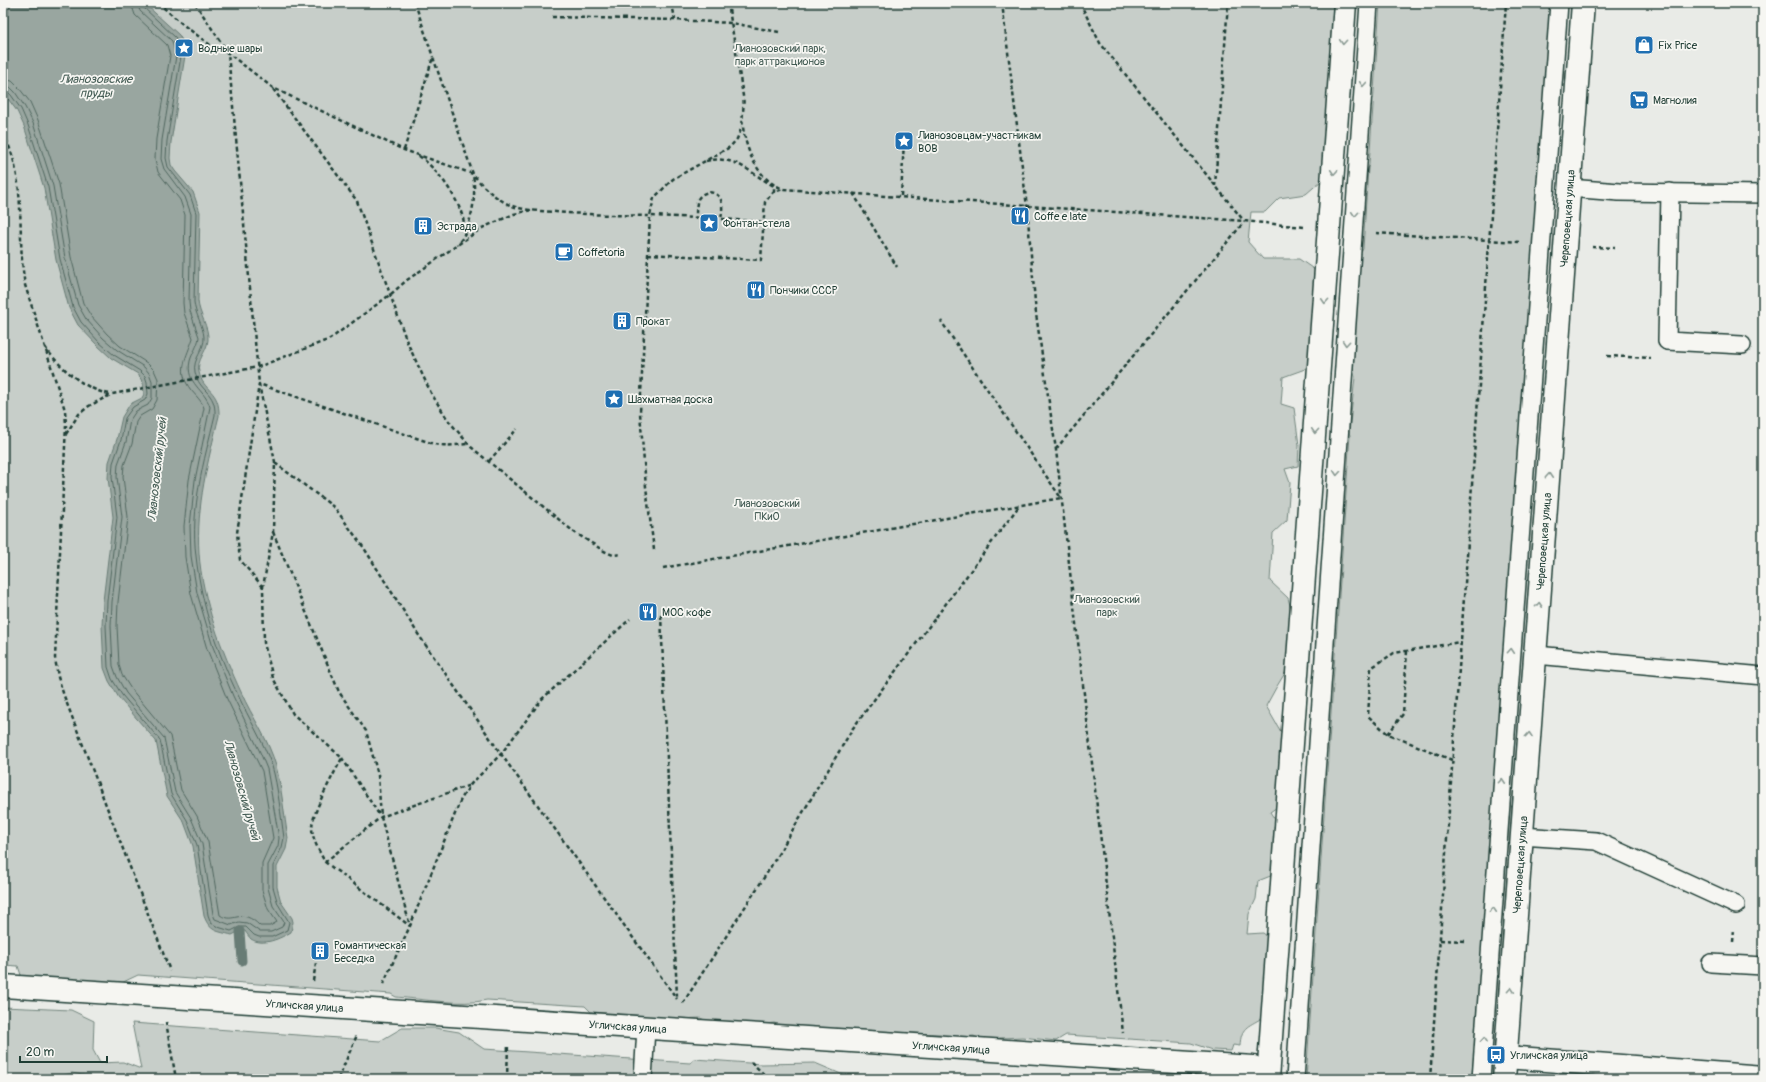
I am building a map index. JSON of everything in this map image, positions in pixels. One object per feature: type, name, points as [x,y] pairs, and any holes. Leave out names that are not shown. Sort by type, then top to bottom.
[{"type":"main road","points":[[1260,1073],[1346,3]]},
{"type":"main road","name":"Череповецкая улица","points":[[1504,1079],[1583,3]]},
{"type":"main road","name":"Угличская улица","points":[[3,986],[1126,1059],[1260,1073]]},
{"type":"main road","points":[[1506,1057],[1763,1077]]},
{"type":"lane","points":[[1295,1079],[1369,3]]},
{"type":"lane","points":[[1481,1079],[1559,3]]},
{"type":"lane","points":[[1569,188],[1619,192],[1763,194]]},
{"type":"lane","points":[[1670,192],[1667,341],[1742,345]]},
{"type":"lane","points":[[1536,655],[1763,676]]},
{"type":"lane","points":[[1522,836],[1596,841],[1736,905]]},
{"type":"lane","points":[[1710,963],[1763,966]]},
{"type":"lane","points":[[643,1079],[646,1028]]},
{"type":"path","points":[[158,3],[213,47],[228,54],[273,88],[404,150],[473,174],[480,183],[494,195],[511,205],[532,210],[580,214],[696,218],[698,200],[703,194],[710,192],[720,198],[722,204],[721,219],[763,222]]},
{"type":"path","points":[[195,3],[228,54],[259,384],[275,462],[273,532],[263,587],[264,642],[273,678],[293,714],[342,758],[381,817]]},
{"type":"path","points":[[415,3],[473,174],[475,193],[473,211],[464,236],[456,248]]},
{"type":"path","points":[[672,3],[675,20]]},
{"type":"path","points":[[654,550],[646,487],[640,413],[650,216],[654,198],[673,179],[730,147],[737,139],[742,126],[744,103],[728,3]]},
{"type":"path","points":[[1002,3],[1027,207],[1036,314],[1056,450],[1126,1059]]},
{"type":"path","points":[[1080,3],[1100,42],[1244,221]]},
{"type":"path","points":[[1215,186],[1228,3]]},
{"type":"path","points":[[1430,1079],[1506,3]]},
{"type":"path","points":[[552,17],[731,23],[779,32]]},
{"type":"path","points":[[404,150],[433,57]]},
{"type":"path","points":[[273,88],[357,201],[407,342],[431,393],[448,420],[468,444],[574,532],[604,552],[613,555],[622,554]]},
{"type":"path","points":[[742,126],[754,164],[765,178],[774,186],[774,192]]},
{"type":"path","points":[[3,133],[13,155],[16,168],[20,200],[24,280],[65,410],[55,650],[56,668],[64,696],[173,978],[184,998]]},
{"type":"path","points":[[901,196],[904,141]]},
{"type":"path","points":[[414,153],[422,158],[435,171],[459,204],[464,224],[464,236]]},
{"type":"path","points":[[700,163],[712,160],[734,162],[774,186],[784,189],[1244,221],[1309,228]]},
{"type":"path","points":[[648,254],[761,260],[765,202],[774,192],[784,189]]},
{"type":"path","points":[[853,193],[897,266]]},
{"type":"path","points":[[44,345],[51,356],[69,373],[104,394],[112,394],[258,367],[330,339],[391,294],[407,280],[456,248],[482,228],[514,214],[532,210]]},
{"type":"path","points":[[1056,450],[1244,221]]},
{"type":"path","points":[[1373,233],[1523,242]]},
{"type":"path","points":[[941,321],[1061,498]]},
{"type":"path","points":[[259,384],[431,443],[446,446],[468,444]]},
{"type":"path","points":[[259,384],[237,533],[240,560],[263,587]]},
{"type":"path","points":[[65,438],[67,431],[79,414],[112,394]]},
{"type":"path","points":[[489,461],[517,429]]},
{"type":"path","points":[[275,462],[335,508],[364,548],[418,634],[501,754],[677,999]]},
{"type":"path","points":[[663,568],[1061,498]]},
{"type":"path","points":[[682,1005],[768,873],[853,728],[1019,505]]},
{"type":"path","points":[[273,532],[339,692],[366,731],[378,775],[381,817],[410,926]]},
{"type":"path","points":[[661,615],[677,1005]]},
{"type":"path","points":[[338,1079],[368,1010],[378,993],[410,926],[461,799],[471,784],[501,754],[542,699],[630,618]]},
{"type":"path","points":[[1452,760],[1388,734],[1368,716],[1371,668],[1394,653],[1460,642]]},
{"type":"path","points":[[1388,734],[1403,714],[1406,651]]},
{"type":"path","points":[[342,758],[319,805],[312,826],[316,847],[325,862],[410,926]]},
{"type":"path","points":[[325,862],[381,817],[471,784]]},
{"type":"path","points":[[162,997],[176,1079]]},
{"type":"path","points":[[507,1079],[510,1019]]},
{"type":"green space","name":"Лианозовский ПКиО","points":[[3,3],[1332,3],[1336,8],[1331,34],[1340,45],[1329,174],[1306,194],[1279,198],[1265,212],[1251,212],[1248,242],[1263,259],[1299,259],[1325,277],[1316,353],[1305,369],[1283,377],[1281,404],[1294,408],[1299,445],[1298,466],[1285,469],[1290,483],[1287,520],[1273,533],[1270,581],[1288,598],[1292,613],[1295,657],[1266,706],[1288,744],[1294,795],[1270,812],[1278,824],[1278,873],[1258,881],[1256,899],[1249,914],[1247,934],[1263,933],[1275,942],[1262,1018],[1243,1031],[1240,1046],[1233,1045],[1231,1051],[1212,1050],[1191,1043],[1066,1035],[1056,1041],[1022,1037],[1000,1038],[984,1042],[974,1036],[948,1038],[941,1034],[795,1029],[774,1023],[727,1029],[700,1018],[661,1020],[635,1019],[591,1012],[585,1006],[487,1000],[477,1002],[442,1002],[396,997],[391,994],[138,975],[117,985],[38,984],[21,975],[18,966],[3,965]]},
{"type":"green space","points":[[1380,3],[1558,3],[1527,392],[1538,418],[1496,790],[1510,804],[1518,818],[1502,861],[1476,1040],[1473,1079],[1306,1079],[1349,433],[1355,377],[1348,344],[1352,268],[1363,249]]},
{"type":"green space","points":[[3,1007],[71,1010],[94,1021],[93,1050],[100,1063],[123,1062],[141,1069],[132,1023],[380,1041],[402,1028],[435,1028],[459,1032],[484,1049],[690,1063],[695,1059],[762,1064],[815,1063],[841,1074],[913,1079],[93,1079],[92,1077],[72,1073],[64,1075],[63,1079],[3,1079]]},
{"type":"water","name":"Лианозовские пруды","points":[[3,3],[144,3],[179,35],[183,42],[185,56],[171,142],[170,158],[171,165],[175,171],[193,192],[200,212],[198,301],[207,330],[208,340],[198,368],[201,379],[214,395],[219,407],[219,416],[201,501],[199,518],[199,553],[204,588],[220,642],[245,701],[273,756],[280,784],[288,838],[286,849],[277,867],[277,887],[281,902],[292,918],[293,922],[291,932],[272,941],[256,941],[251,939],[245,931],[240,931],[232,935],[218,931],[212,928],[206,921],[193,846],[184,822],[167,796],[156,741],[119,698],[109,681],[104,668],[102,626],[103,601],[113,517],[108,478],[109,462],[117,439],[122,417],[130,404],[142,398],[144,394],[143,383],[138,374],[111,358],[97,345],[78,325],[69,308],[56,260],[44,188],[24,126],[17,111],[3,92]]},
{"type":"waterway","points":[[240,931],[242,961]]},
{"type":"place","name":"Fix Price","points":[[1644,45]]},
{"type":"place","name":"Водные шары","points":[[184,48]]},
{"type":"place","name":"Магнолия","points":[[1639,100]]},
{"type":"place","name":"Лианозовцам-участникам ВОВ","points":[[904,141]]},
{"type":"place","name":"Coffe e late","points":[[1020,216]]},
{"type":"place","name":"Фонтан-стела","points":[[709,223]]},
{"type":"place","name":"Эстрада","points":[[423,226]]},
{"type":"place","name":"Coffetoria","points":[[564,252]]},
{"type":"place","name":"Пончики СССР","points":[[756,290]]},
{"type":"place","name":"Прокат","points":[[622,321]]},
{"type":"place","name":"Шахматная доска","points":[[614,399]]},
{"type":"place","name":"МОС кофе","points":[[648,612]]},
{"type":"place","name":"Романтическая Беседка","points":[[320,951]]},
{"type":"place","name":"Угличская улица","points":[[1496,1055]]},
{"type":"park label","name":"Лианозовский парк, парк аттракционов","points":[[780,54]]},
{"type":"park label","name":"Лианозовский парк","points":[[1107,605]]},
{"type":"water label","name":"Лианозовский ручей","points":[[157,469]]},
{"type":"water label","name":"Лианозовский ручей","points":[[242,790]]}]
